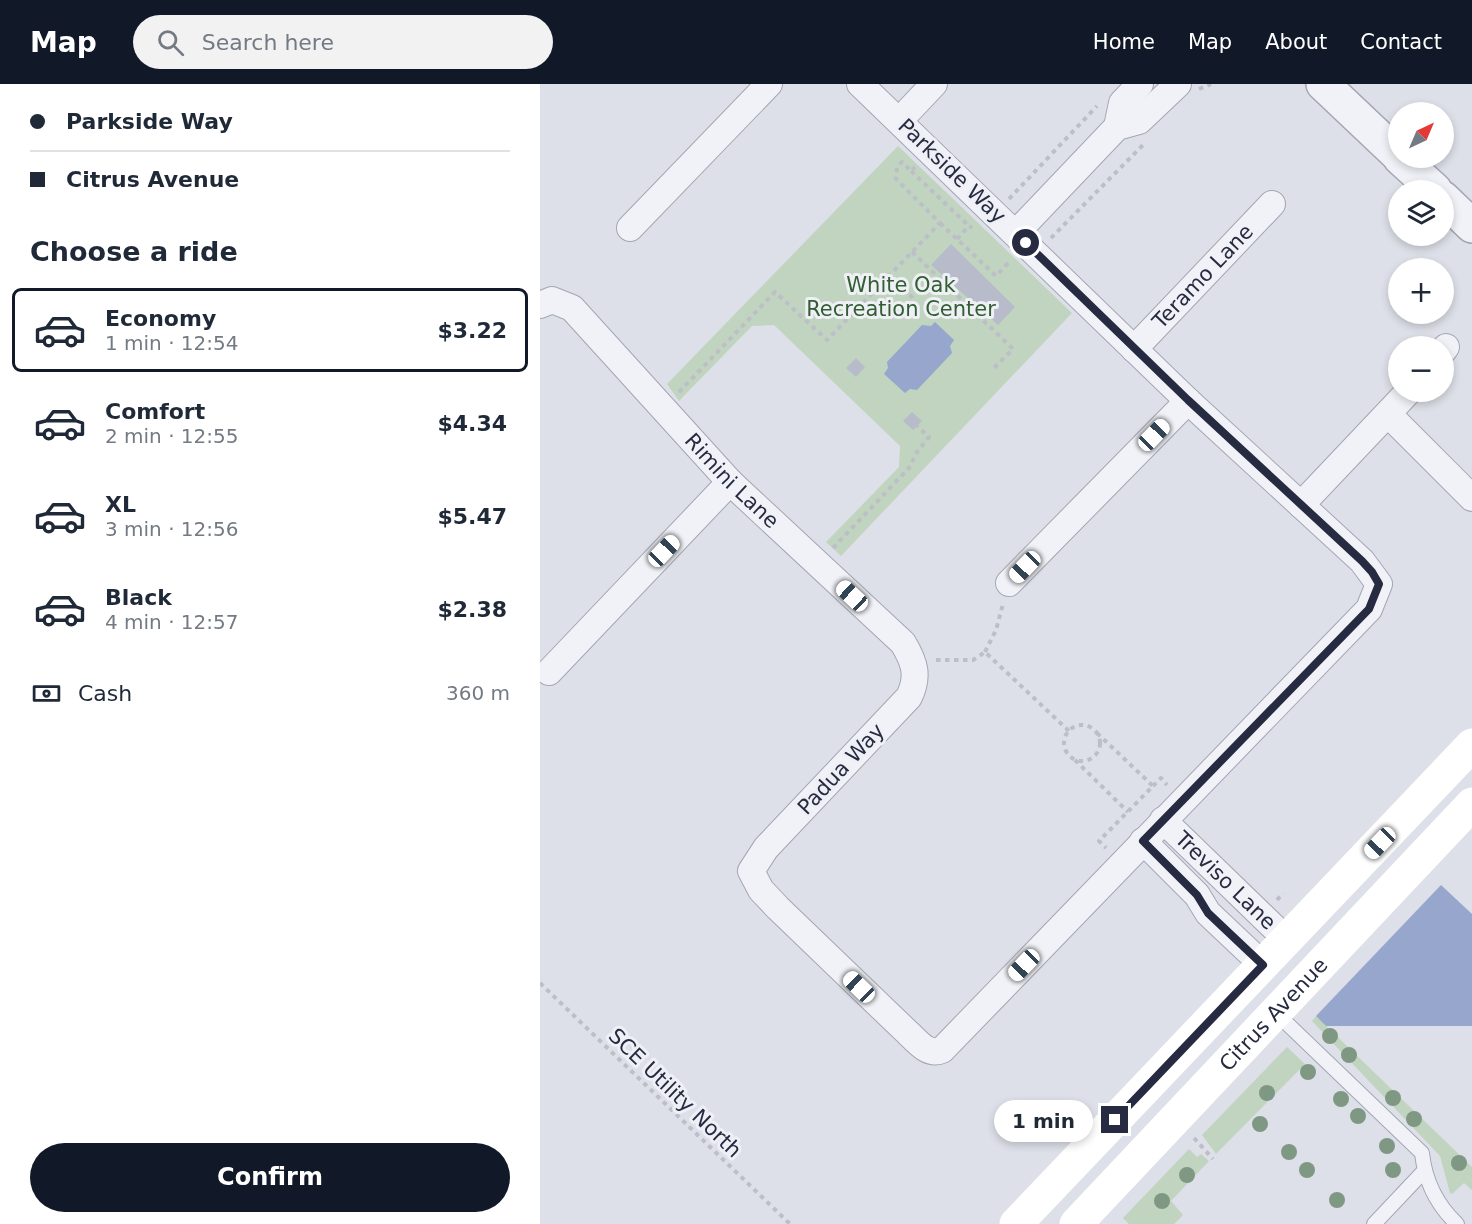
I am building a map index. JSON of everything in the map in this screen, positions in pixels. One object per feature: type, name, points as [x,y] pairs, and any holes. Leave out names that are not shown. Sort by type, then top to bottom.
[{"type":"main road","name":"Citrus Avenue","points":[[1016,1224],[1472,745]]},
{"type":"main road","name":"Citrus Avenue","points":[[1085,1221],[1275,1012],[1472,804]]},
{"type":"street","points":[[630,228],[770,84]]},
{"type":"street","name":"Parkside Way","points":[[860,84],[1134,349],[1367,566],[1379,584],[1369,609],[1163,820]]},
{"type":"street","points":[[899,121],[934,84]]},
{"type":"street","points":[[1117,127],[1122,103],[1140,84]]},
{"type":"street","points":[[1016,233],[1117,127],[1139,121],[1178,84]]},
{"type":"street","points":[[1323,84],[1388,146]]},
{"type":"street","points":[[1412,168],[1424,180]]},
{"type":"street","name":"Teramo Lane","points":[[1134,349],[1272,204]]},
{"type":"street","points":[[1454,209],[1472,226]]},
{"type":"street","name":"Rimini Lane","points":[[546,302],[572,308],[662,410],[730,482],[903,643],[914,661]]},
{"type":"street","points":[[1009,583],[1188,400]]},
{"type":"street","points":[[1301,505],[1399,402]]},
{"type":"street","points":[[1388,414],[1472,498]]},
{"type":"street","points":[[549,672],[730,482]]},
{"type":"street","name":"Padua Way","points":[[914,661],[916,682],[909,697],[766,848],[751,871],[761,890],[778,908],[908,1034],[928,1050],[936,1052],[958,1034],[1143,841]]},
{"type":"street","points":[[1143,841],[1163,820]]},
{"type":"street","name":"Treviso Lane","points":[[1163,820],[1208,884],[1208,913],[1263,965]]},
{"type":"street","name":"Treviso Lane","points":[[1143,841],[1287,940]]},
{"type":"lane","points":[[1275,1012],[1422,1152],[1424,1171],[1442,1209],[1457,1224]]},
{"type":"lane","points":[[1374,1224],[1424,1171]]},
{"type":"path","points":[[995,213],[1102,101]]},
{"type":"path","points":[[1036,253],[1147,141]]},
{"type":"path","points":[[911,171],[930,151]]},
{"type":"path","points":[[977,233],[902,162],[897,167],[896,179],[996,276],[1008,263],[1000,256]]},
{"type":"path","points":[[662,410],[775,292],[827,340],[940,223]]},
{"type":"path","points":[[957,239],[969,226]]},
{"type":"path","points":[[912,252],[1013,349],[992,370]]},
{"type":"path","points":[[890,276],[916,301]]},
{"type":"path","points":[[819,564],[909,468],[917,452],[929,438],[917,426]]},
{"type":"path","points":[[914,661],[973,660],[985,652],[996,630],[1009,583]]},
{"type":"path","points":[[985,652],[1069,731]]},
{"type":"path","points":[[1081,725],[1097,733],[1153,786],[1128,812],[1073,759],[1064,744],[1069,731],[1081,725]]},
{"type":"path","points":[[1073,759],[1085,760],[1095,755],[1100,744],[1097,733]]},
{"type":"path","name":"SCE Utility North","points":[[540,983],[790,1224]]},
{"type":"green space","name":"White Oak Recreation Center","points":[[898,146],[1072,313],[841,556],[826,542],[899,467],[900,446],[774,325],[752,326],[679,401],[667,384]]},
{"type":"green space","points":[[1316,1016],[1472,1167],[1472,1190],[1464,1183],[1452,1194],[1450,1193],[1440,1156],[1312,1021]]},
{"type":"green space","points":[[1287,1047],[1305,1064],[1216,1154],[1202,1135]]},
{"type":"green space","points":[[1189,1149],[1197,1157],[1201,1154],[1209,1161],[1171,1201],[1183,1215],[1174,1224],[1129,1224],[1123,1218]]},
{"type":"water","points":[[935,322],[954,340],[950,346],[952,353],[917,390],[910,389],[905,393],[884,374],[888,368],[887,362],[922,325],[931,326]]},
{"type":"water","points":[[1441,885],[1472,914],[1472,1026],[1326,1026],[1316,1016]]},
{"type":"building","points":[[951,244],[1015,307],[998,325],[931,265]]},
{"type":"building","points":[[856,358],[865,367],[856,377],[846,368]]},
{"type":"building","points":[[912,412],[922,421],[913,430],[903,421]]},
{"type":"route","points":[[1026,243],[1188,400],[1362,561],[1379,584],[1376,597],[1369,609],[1143,841],[1197,895],[1208,913],[1263,965],[1115,1120]]}]
